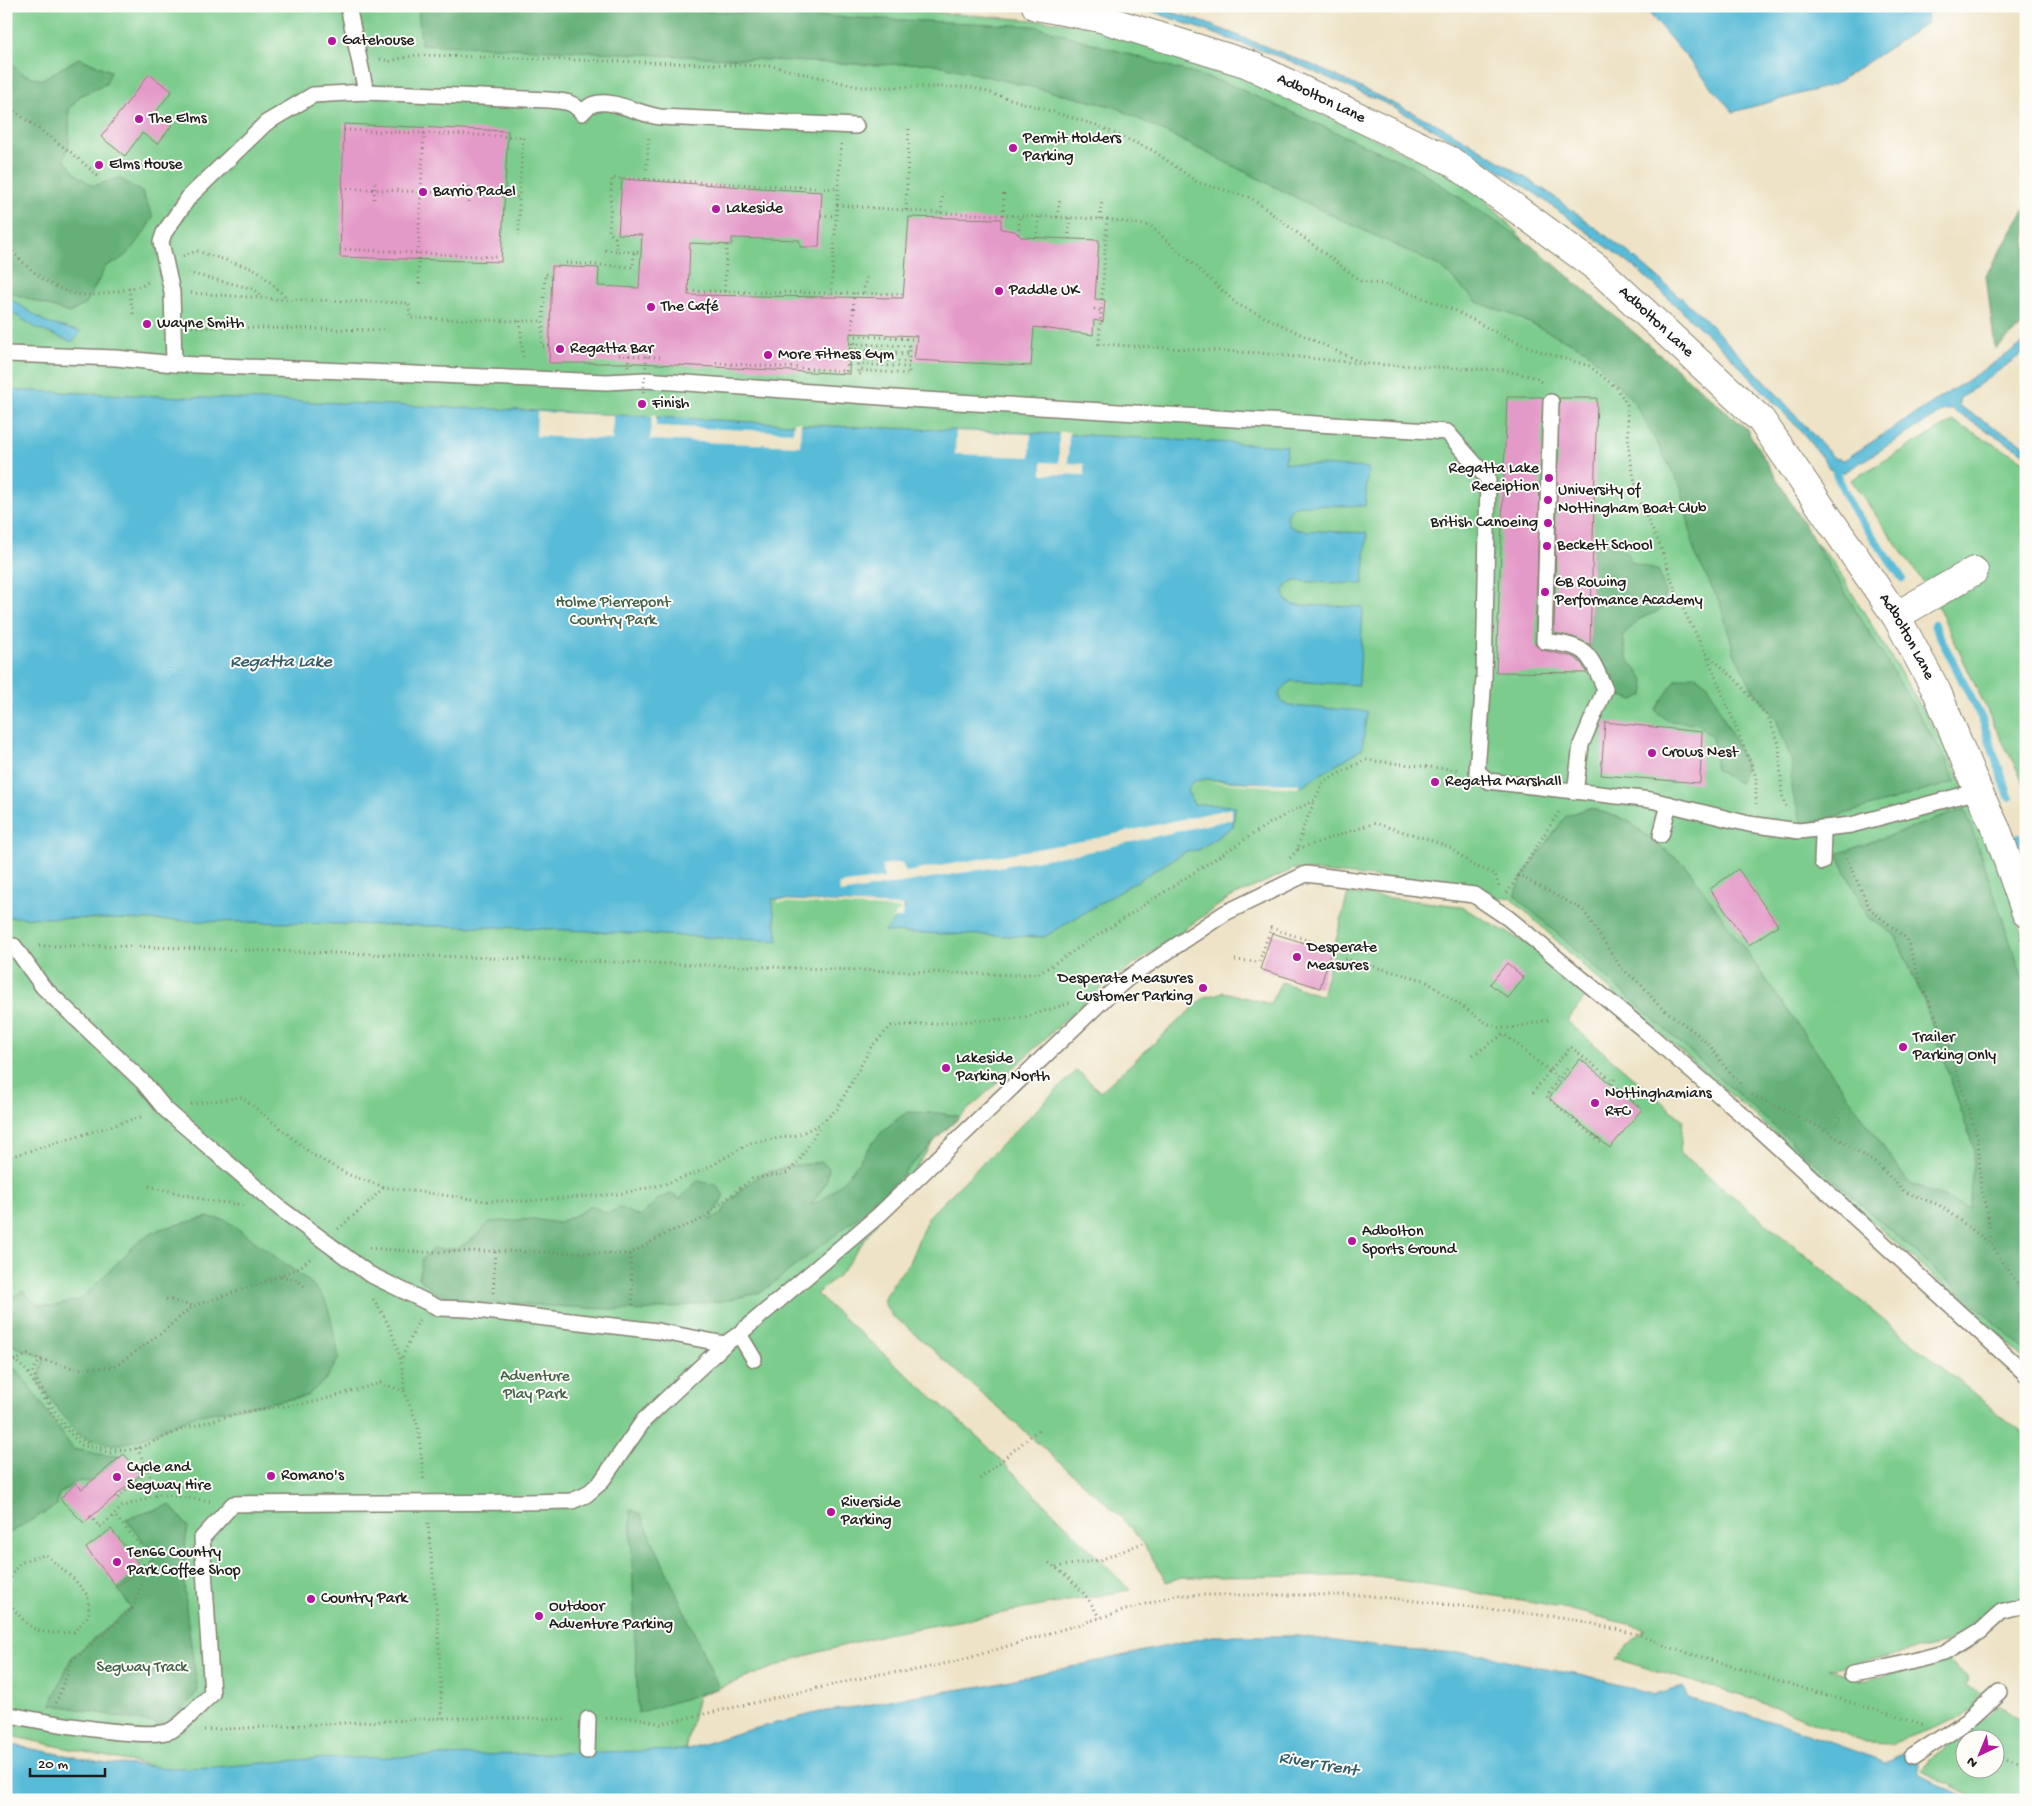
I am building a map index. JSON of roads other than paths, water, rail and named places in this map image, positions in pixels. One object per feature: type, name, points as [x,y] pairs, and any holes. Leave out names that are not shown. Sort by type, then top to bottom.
[{"type":"street","name":"Adbolton Lane","points":[[1036,6],[1100,18],[1248,64],[1451,161],[1596,267],[1760,420],[1896,616],[1937,692],[1978,791],[1998,833],[2026,913]]},
{"type":"street","points":[[1896,616],[1974,571]]},
{"type":"lane","points":[[348,6],[366,92]]},
{"type":"lane","points":[[174,364],[172,292],[161,242],[164,233],[189,197],[266,123],[313,95],[366,92],[567,102],[576,105],[582,113],[595,103],[610,103],[651,116],[849,125]]},
{"type":"lane","points":[[6,354],[116,358],[174,364],[607,382],[645,380],[836,394],[1447,432],[1488,479],[1484,678],[1477,772],[1488,781],[1572,791],[1598,792],[1651,800],[1756,825],[1795,830],[1851,825],[1978,791]]},
{"type":"lane","points":[[1551,402],[1544,641],[1572,644],[1589,655],[1605,689],[1581,746],[1576,785],[1572,791]]},
{"type":"lane","points":[[1660,835],[1669,804]]},
{"type":"lane","points":[[1822,862],[1823,835],[1826,828]]},
{"type":"lane","points":[[6,1714],[49,1724],[150,1734],[171,1731],[212,1694],[202,1538],[233,1504],[458,1504],[572,1501],[586,1495],[601,1482],[644,1420],[725,1344],[878,1215],[1128,978],[1225,913],[1306,874],[1474,894],[1497,904],[1508,918],[1644,1030],[1755,1126],[2026,1374]]},
{"type":"lane","points":[[10,946],[44,988],[144,1082],[165,1109],[281,1210],[360,1268],[438,1308],[493,1312],[635,1329],[725,1344]]},
{"type":"lane","points":[[739,1334],[754,1359]]},
{"type":"lane","points":[[1852,1674],[1886,1668],[1944,1653],[1980,1631],[2001,1612],[2026,1605]]},
{"type":"lane","points":[[1912,1757],[1968,1720],[1999,1692]]},
{"type":"lane","points":[[587,1751],[588,1719]]},
{"type":"water","points":[[1137,6],[1152,6],[1206,23],[1317,67],[1445,128],[1549,193],[1629,253],[1700,314],[1773,390],[1834,458],[1844,460],[2026,342],[2026,351],[1959,399],[1959,406],[2026,446],[2026,454],[1952,410],[1945,410],[1845,472],[1833,472],[1800,430],[1726,352],[1638,270],[1536,194],[1453,140],[1389,105],[1288,60]]},
{"type":"water","points":[[1643,6],[1928,6],[1927,23],[1833,85],[1733,112]]},
{"type":"water","points":[[6,296],[47,323],[82,332],[72,342],[38,329],[6,309]]},
{"type":"water","name":"Regatta Lake","points":[[6,390],[519,410],[831,426],[1086,435],[1287,446],[1285,463],[1368,468],[1365,506],[1300,505],[1292,508],[1287,516],[1289,525],[1297,530],[1367,533],[1363,584],[1296,581],[1288,584],[1284,591],[1285,599],[1293,605],[1363,607],[1359,685],[1291,681],[1279,694],[1282,702],[1288,706],[1367,711],[1362,749],[1301,786],[1206,779],[1193,782],[1187,791],[1194,804],[1235,806],[1233,826],[1199,850],[1187,851],[1044,937],[885,932],[906,907],[772,899],[778,941],[529,928],[6,917]]},
{"type":"water","name":"River Trent","points":[[1213,1636],[1298,1636],[1402,1650],[1485,1654],[1518,1663],[1584,1675],[1655,1695],[1683,1687],[1688,1698],[1776,1723],[1885,1762],[1907,1752],[1919,1763],[1918,1774],[1969,1800],[6,1800],[6,1744],[107,1763],[171,1768],[217,1767],[311,1759],[685,1750],[741,1732],[820,1712],[983,1686]]},
{"type":"waterway","points":[[1836,473],[1851,506],[1902,578]]},
{"type":"waterway","points":[[1934,625],[1982,719],[2009,797]]},
{"type":"waterway","points":[[2018,838],[2026,855]]},
{"type":"place","name":"Gatehouse","points":[[332,41]]},
{"type":"place","name":"The Elms","points":[[139,119]]},
{"type":"place","name":"Permit Holders Parking","points":[[1013,148]]},
{"type":"place","name":"Elms House","points":[[99,165]]},
{"type":"place","name":"Barrio Padel","points":[[423,192]]},
{"type":"place","name":"Lakeside","points":[[716,209]]},
{"type":"place","name":"Paddle UK","points":[[999,291]]},
{"type":"place","name":"The Café","points":[[651,307]]},
{"type":"place","name":"Wayne Smith","points":[[147,324]]},
{"type":"place","name":"Regatta Bar","points":[[560,349]]},
{"type":"place","name":"More Fitness Gym","points":[[768,355]]},
{"type":"place","name":"Finish","points":[[642,404]]},
{"type":"place","name":"Regatta Lake Receiption","points":[[1549,478]]},
{"type":"place","name":"University of Nottingham Boat Club","points":[[1548,500]]},
{"type":"place","name":"British Canoeing","points":[[1548,523]]},
{"type":"place","name":"Beckett School","points":[[1547,546]]},
{"type":"place","name":"GB Rowing Performance Academy","points":[[1545,592]]},
{"type":"place","name":"Crows Nest","points":[[1652,753]]},
{"type":"place","name":"Regatta Marshall","points":[[1435,782]]},
{"type":"place","name":"Desperate Measures","points":[[1297,957]]},
{"type":"place","name":"Desperate Measures Customer Parking","points":[[1203,988]]},
{"type":"place","name":"Trailer Parking Only","points":[[1903,1047]]},
{"type":"place","name":"Lakeside Parking North","points":[[946,1068]]},
{"type":"place","name":"Nottinghamians RFC","points":[[1595,1103]]},
{"type":"place","name":"Adbolton Sports Ground","points":[[1352,1241]]},
{"type":"place","name":"Romano's","points":[[271,1476]]},
{"type":"place","name":"Cycle and Segway Hire","points":[[117,1477]]},
{"type":"place","name":"Riverside Parking","points":[[831,1512]]},
{"type":"place","name":"Ten66 Country Park Coffee Shop","points":[[117,1562]]},
{"type":"place","name":"Country Park","points":[[311,1599]]},
{"type":"place","name":"Outdoor Adventure Parking","points":[[539,1616]]},
{"type":"park label","name":"Holme Pierrepont Country Park","points":[[613,612]]},
{"type":"park label","name":"Adventure Play Park","points":[[535,1386]]},
{"type":"park label","name":"Segway Track","points":[[142,1668]]}]
